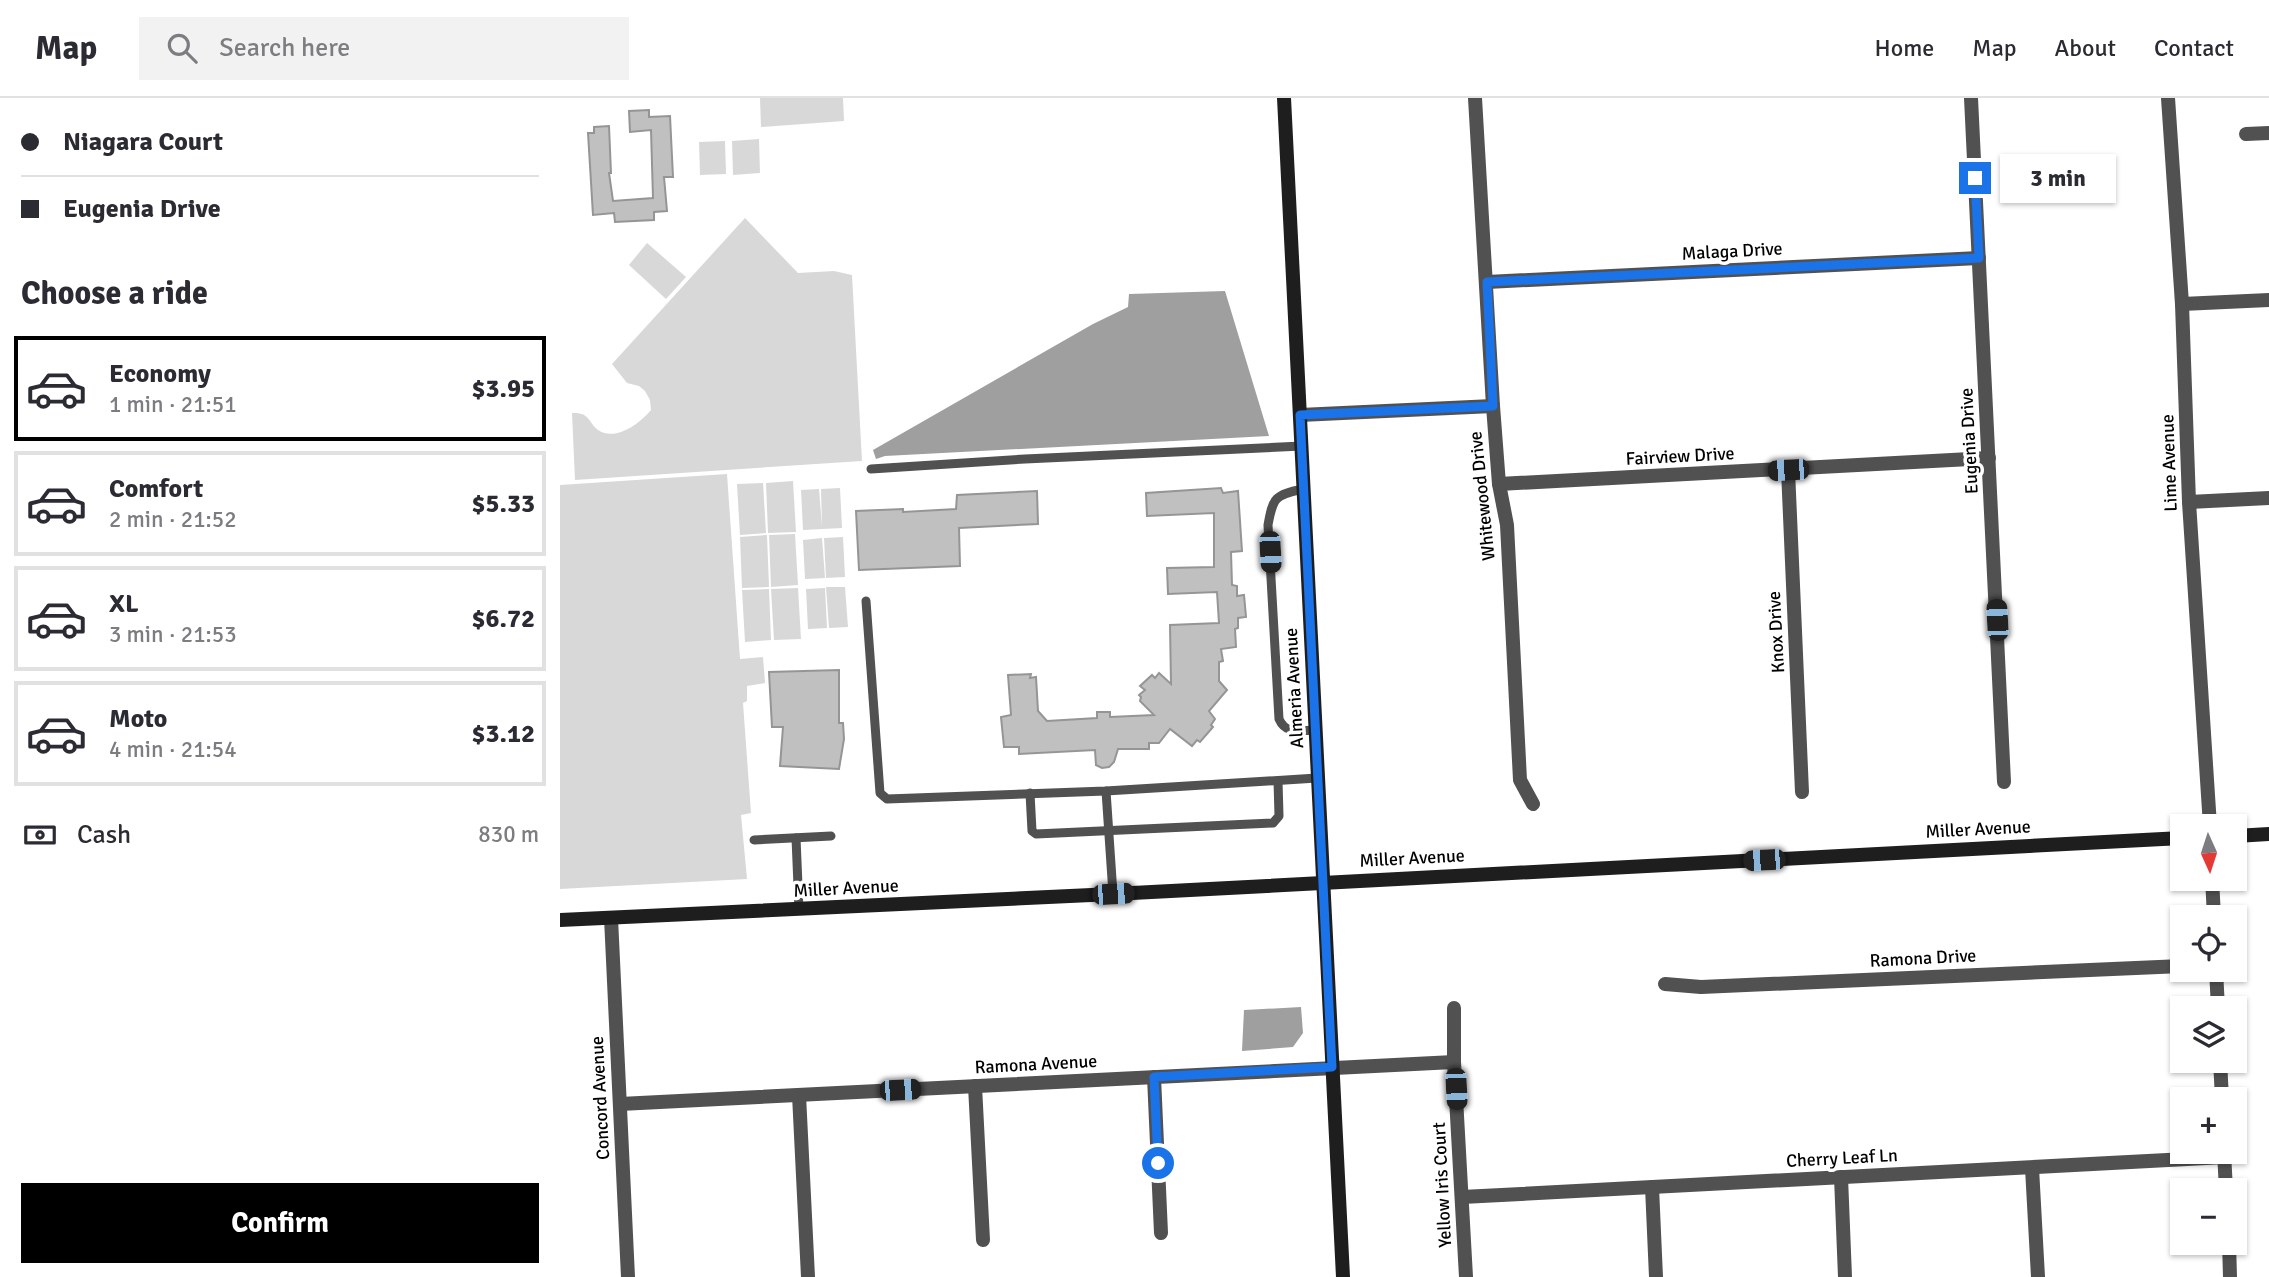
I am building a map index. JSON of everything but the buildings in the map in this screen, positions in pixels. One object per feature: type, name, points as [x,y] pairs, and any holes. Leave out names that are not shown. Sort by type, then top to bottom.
[{"type":"street","name":"Almeria Avenue","points":[[1284,98],[1343,1277]]},
{"type":"street","name":"Whitewood Drive","points":[[1475,98],[1493,406],[1499,484],[1507,525],[1520,780],[1533,804]]},
{"type":"street","name":"Eugenia Drive","points":[[1971,98],[2004,782]]},
{"type":"street","name":"Lime Avenue","points":[[2168,98],[2182,304],[2189,502],[2209,814]]},
{"type":"street","points":[[2246,134],[2269,133]]},
{"type":"street","name":"Malaga Drive","points":[[1487,282],[1979,258]]},
{"type":"street","points":[[2182,304],[2269,300]]},
{"type":"street","points":[[1300,415],[1493,406]]},
{"type":"street","name":"Fairview Drive","points":[[1499,484],[1989,458]]},
{"type":"street","name":"Knox Drive","points":[[1788,470],[1802,792]]},
{"type":"street","points":[[2189,502],[2269,498]]},
{"type":"street","points":[[2247,835],[2269,834]]},
{"type":"street","name":"Miller Avenue","points":[[560,920],[2170,839]]},
{"type":"street","name":"Concord Avenue","points":[[611,918],[628,1277]]},
{"type":"street","name":"Ramona Drive","points":[[1665,984],[1700,987],[2170,967]]},
{"type":"street","name":"Yellow Iris Court","points":[[1454,1008],[1454,1062],[1466,1277]]},
{"type":"street","name":"Ramona Avenue","points":[[620,1104],[1454,1062]]},
{"type":"street","points":[[1154,1077],[1161,1233]]},
{"type":"street","points":[[975,1086],[983,1240]]},
{"type":"street","points":[[799,1095],[808,1277]]},
{"type":"street","name":"Cherry Leaf Ln","points":[[1462,1197],[2032,1168],[2170,1158]]},
{"type":"street","points":[[2032,1168],[2038,1277]]},
{"type":"street","points":[[1841,1177],[1845,1277]]},
{"type":"street","points":[[1651,1187],[1656,1277]]},
{"type":"street","points":[[2229,1255],[2230,1277]]},
{"type":"lane","points":[[871,469],[1302,446]]},
{"type":"lane","points":[[1303,489],[1284,493],[1271,504],[1269,539],[1279,719],[1287,730],[1316,730]]},
{"type":"lane","points":[[866,601],[880,793],[887,799],[1106,791],[1317,778]]},
{"type":"lane","points":[[1030,793],[1032,831],[1037,835],[1273,823],[1279,816],[1278,781]]},
{"type":"lane","points":[[1106,791],[1113,894]]},
{"type":"lane","points":[[754,841],[831,836]]},
{"type":"lane","points":[[796,838],[799,910]]},
{"type":"shaded area","points":[[760,98],[843,98],[844,121],[761,127]]},
{"type":"shaded area","points":[[759,139],[760,173],[733,175],[732,141]]},
{"type":"shaded area","points":[[725,141],[726,174],[700,175],[699,142]]},
{"type":"shaded area","points":[[745,218],[798,273],[834,271],[852,275],[862,461],[575,480],[572,413],[582,414],[598,430],[612,434],[634,425],[651,410],[645,391],[639,386],[627,383],[612,364]]},
{"type":"shaded area","points":[[647,243],[686,277],[666,299],[629,265]]},
{"type":"shaded area","points":[[1225,291],[1269,436],[885,456],[876,459],[873,450],[1093,324],[1128,307],[1129,294]]},
{"type":"shaded area","points":[[727,474],[740,659],[763,657],[765,683],[747,686],[747,701],[743,703],[751,813],[741,815],[747,879],[560,889],[560,485]]},
{"type":"shaded area","points":[[793,481],[796,532],[768,533],[766,483]]},
{"type":"shaded area","points":[[763,483],[766,533],[740,535],[737,484]]},
{"type":"shaded area","points":[[840,488],[842,528],[803,530],[801,490],[819,489],[822,527],[821,489]]},
{"type":"shaded area","points":[[795,534],[798,585],[771,587],[769,535]]},
{"type":"shaded area","points":[[767,535],[769,587],[742,588],[740,537]]},
{"type":"shaded area","points":[[843,537],[845,577],[826,578],[824,538]]},
{"type":"shaded area","points":[[822,538],[825,578],[805,579],[803,540]]},
{"type":"shaded area","points":[[826,587],[845,587],[848,627],[829,628]]},
{"type":"shaded area","points":[[798,588],[801,639],[774,640],[771,589]]},
{"type":"shaded area","points":[[825,588],[827,628],[808,629],[806,589]]},
{"type":"shaded area","points":[[769,589],[771,640],[745,642],[742,590]]},
{"type":"shaded area","points":[[1301,1007],[1303,1033],[1293,1047],[1242,1051],[1244,1010]]},
{"type":"route","points":[[1158,1163],[1154,1077],[1332,1067],[1300,415],[1493,406],[1487,282],[1979,258],[1975,178]]}]
